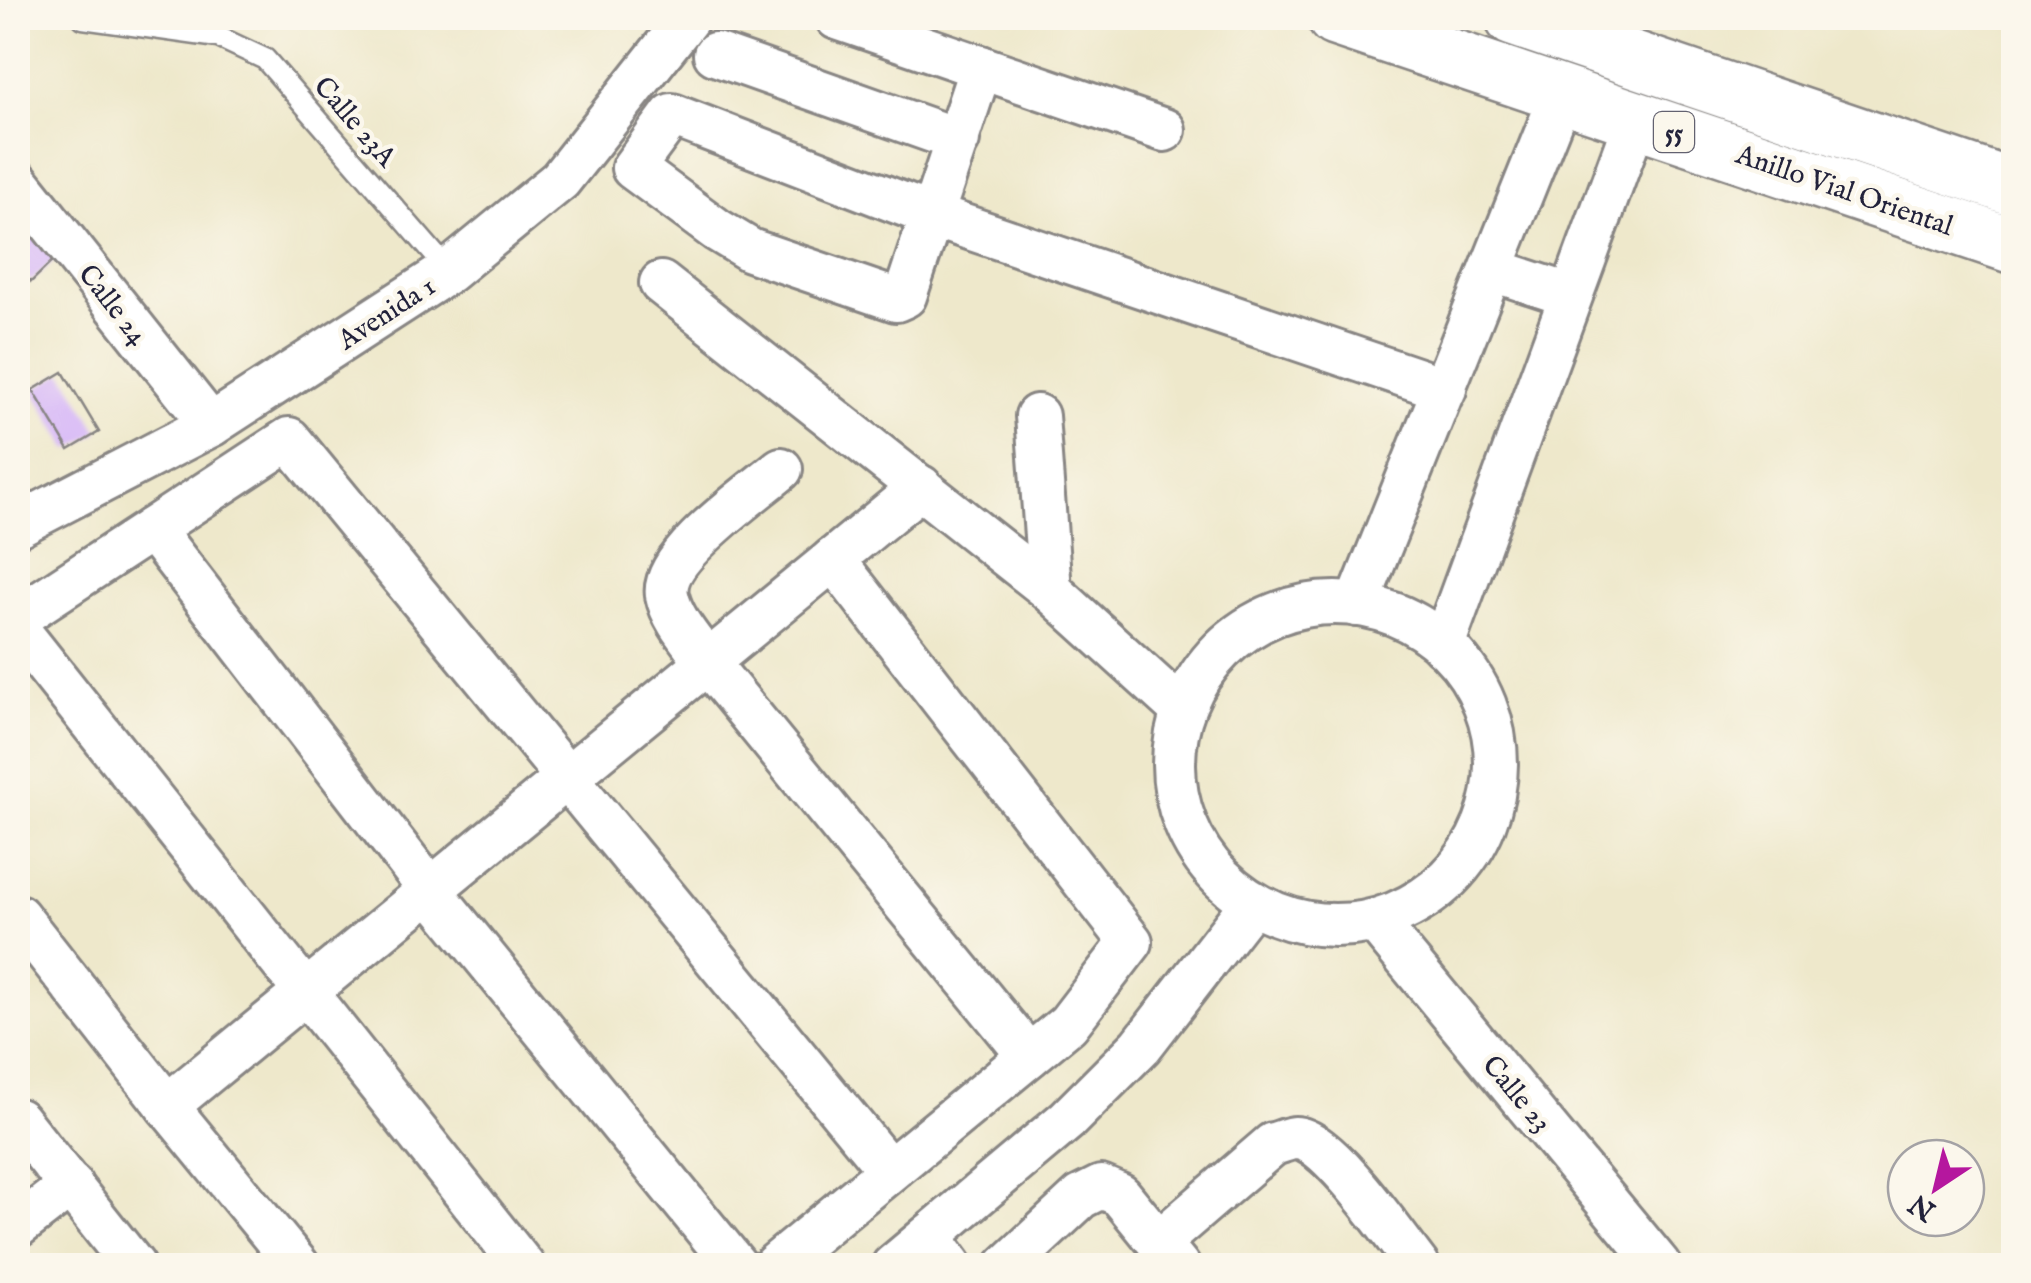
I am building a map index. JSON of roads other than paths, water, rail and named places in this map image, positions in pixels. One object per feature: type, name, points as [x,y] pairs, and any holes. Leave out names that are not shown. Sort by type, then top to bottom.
[{"type":"highway","name":"Anillo Vial Oriental","points":[[1336,18],[2014,246]]},
{"type":"highway","name":"Anillo Vial Oriental","points":[[1512,18],[2014,188]]},
{"type":"street","name":"Avenida 1","points":[[18,525],[211,425],[449,272],[560,180],[688,18]]},
{"type":"street","points":[[837,18],[1164,130]]},
{"type":"street","points":[[715,54],[958,140]]},
{"type":"street","points":[[980,67],[934,216],[905,296],[896,300],[750,250],[633,168],[672,114],[934,216],[1445,390]]},
{"type":"street","points":[[1357,604],[1562,93]]},
{"type":"street","points":[[1443,645],[1636,119]]},
{"type":"street","name":"Calle 24","points":[[18,182],[211,425]]},
{"type":"street","points":[[1493,270],[1569,294]]},
{"type":"street","points":[[661,283],[1050,590],[1182,710]]},
{"type":"street","points":[[1037,416],[1050,590]]},
{"type":"street","points":[[18,617],[289,439],[890,1170]]},
{"type":"street","points":[[781,470],[686,550],[670,573],[666,591],[673,614],[707,662],[1029,1056]]},
{"type":"street","points":[[167,1106],[921,487]]},
{"type":"street","points":[[152,529],[430,890],[736,1266]]},
{"type":"street","points":[[774,1266],[1068,1024],[1131,942],[833,559]]},
{"type":"street","points":[[1326,603],[1357,604],[1388,612],[1443,645],[1481,695],[1492,725],[1495,788],[1474,848],[1455,873],[1418,902],[1375,921],[1344,926],[1312,924],[1281,916],[1252,903],[1226,884],[1189,834],[1178,804],[1173,772],[1174,740],[1182,710],[1195,681],[1214,656],[1265,618],[1326,603]]},
{"type":"street","points":[[18,630],[523,1266]]},
{"type":"street","points":[[894,1266],[940,1251],[1140,1046],[1252,903]]},
{"type":"street","points":[[18,916],[298,1266]]},
{"type":"street","name":"Calle 23","points":[[1375,921],[1660,1266]]},
{"type":"street","points":[[18,1120],[134,1266]]},
{"type":"street","points":[[1007,1266],[1081,1196],[1101,1187],[1120,1194],[1168,1254],[1273,1144],[1296,1138],[1314,1144],[1334,1159],[1418,1266]]},
{"type":"street","points":[[18,1226],[70,1185]]},
{"type":"lane","name":"Calle 23A","points":[[83,18],[218,37],[265,59],[449,272]]}]
